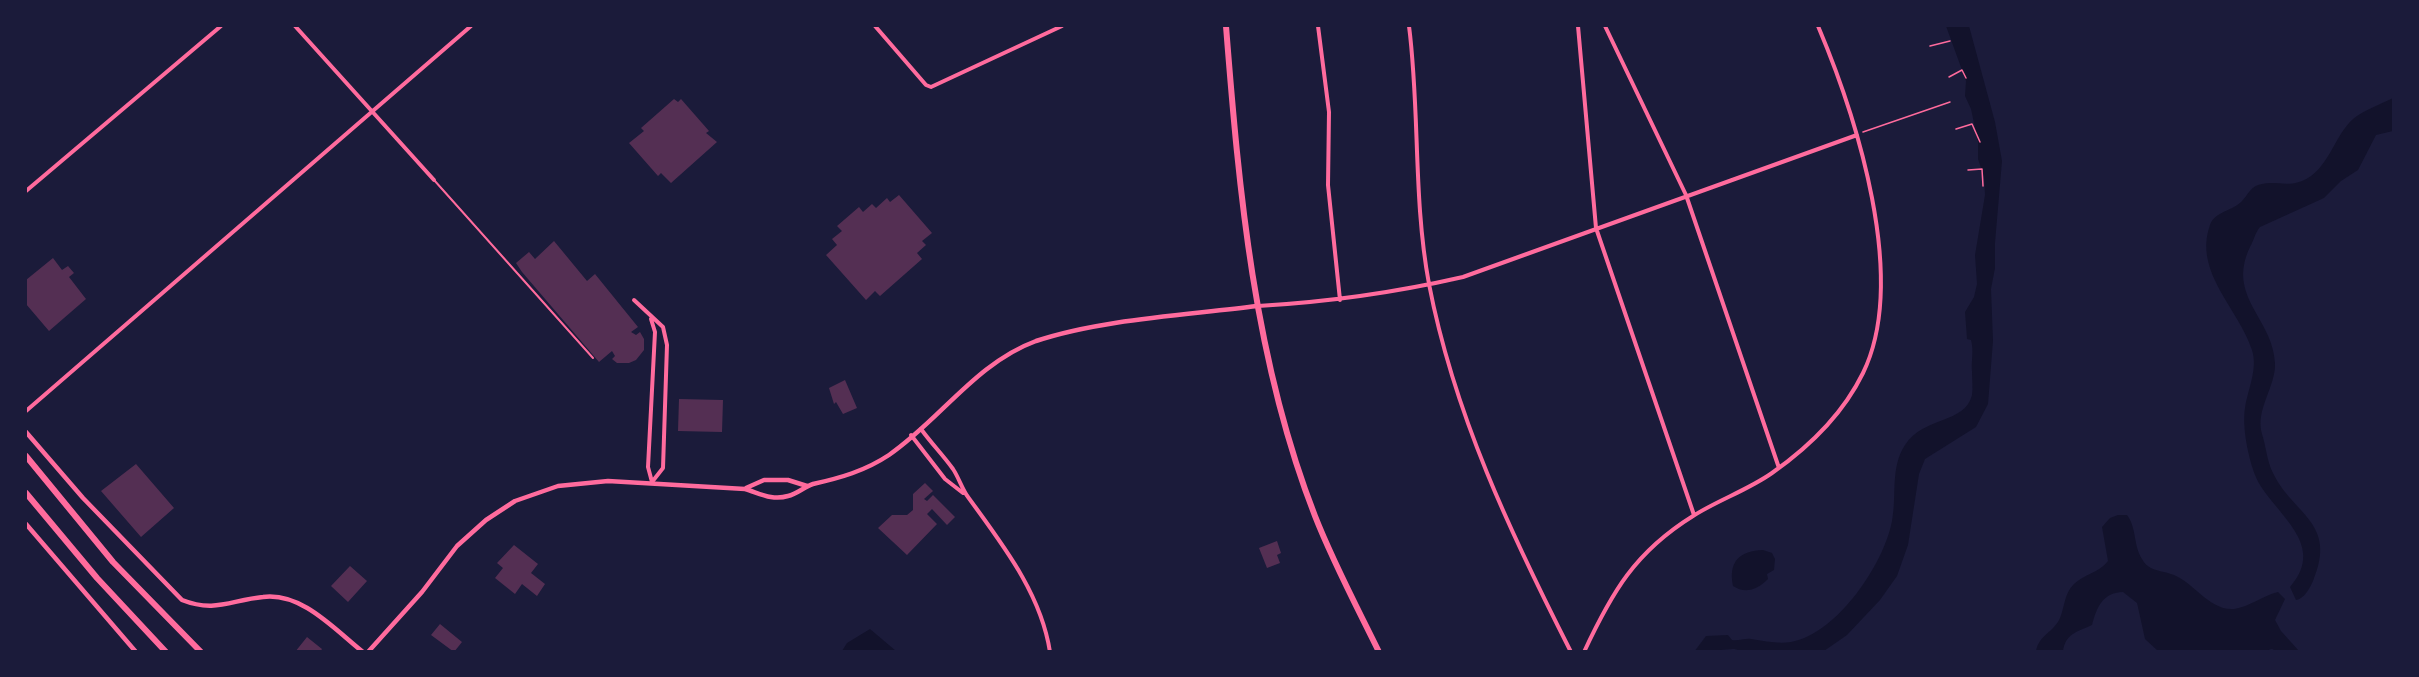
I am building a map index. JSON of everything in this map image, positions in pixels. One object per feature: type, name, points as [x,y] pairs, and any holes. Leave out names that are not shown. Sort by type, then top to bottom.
[{"type":"main road","points":[[1226,26],[1250,270],[1269,365],[1308,498],[1379,651]]},
{"type":"main road","points":[[26,456],[113,562],[201,651]]},
{"type":"main road","points":[[26,493],[97,578],[166,651]]},
{"type":"street","points":[[26,191],[221,26]]},
{"type":"street","points":[[295,26],[434,180]]},
{"type":"street","points":[[26,411],[471,26]]},
{"type":"street","points":[[874,26],[926,85],[931,87],[1062,26]]},
{"type":"street","points":[[1318,26],[1329,112],[1328,185],[1340,300]]},
{"type":"street","points":[[1409,26],[1420,208],[1429,284],[1457,389],[1489,481],[1571,651]]},
{"type":"street","points":[[1578,26],[1596,228],[1694,515]]},
{"type":"street","points":[[1605,26],[1686,195],[1779,468]]},
{"type":"street","points":[[1584,651],[1608,601],[1624,576],[1653,546],[1694,515],[1779,468],[1803,450],[1844,403],[1863,372],[1873,344],[1879,313],[1878,238],[1870,181],[1857,135],[1818,26]]},
{"type":"street","points":[[368,651],[422,591],[457,546],[480,524],[515,501],[558,486],[608,481],[652,482],[745,489],[766,497],[789,496],[807,486],[849,476],[890,454],[989,368],[1036,342],[1093,327],[1257,306],[1340,300],[1409,290],[1463,277],[1857,135]]},
{"type":"street","points":[[634,300],[663,327],[667,345],[663,468],[652,482]]},
{"type":"street","points":[[650,317],[655,332],[648,467],[652,482]]},
{"type":"street","points":[[920,428],[954,470],[966,495]]},
{"type":"street","points":[[26,432],[83,498],[182,600],[201,608],[234,605],[265,596],[302,603],[363,651]]},
{"type":"street","points":[[911,435],[945,479],[966,495],[993,528],[1020,573],[1046,628],[1050,651]]},
{"type":"street","points":[[745,489],[764,480],[788,480],[807,486]]},
{"type":"street","points":[[26,524],[136,651]]},
{"type":"lane","points":[[434,180],[593,358]]},
{"type":"path","points":[[1930,46],[1950,41]]},
{"type":"path","points":[[1949,76],[1962,70],[1966,78]]},
{"type":"path","points":[[1857,135],[1950,102]]},
{"type":"path","points":[[1956,129],[1972,124],[1980,142]]},
{"type":"path","points":[[1968,170],[1982,169],[1983,186]]},
{"type":"shaded area","points":[[1946,26],[1969,26],[1995,122],[2002,161],[1995,268],[1991,289],[1993,341],[1988,404],[1976,427],[1925,459],[1919,474],[1908,545],[1897,576],[1880,600],[1847,635],[1824,651],[1746,652],[1734,649],[1694,652],[1706,636],[1728,635],[1732,640],[1791,642],[1808,636],[1825,626],[1841,612],[1869,576],[1887,538],[1892,521],[1897,463],[1905,445],[1922,429],[1961,411],[1968,404],[1972,395],[1972,348],[1971,340],[1967,339],[1965,312],[1974,297],[1977,284],[1975,255],[1985,195],[1984,177],[1978,159],[1978,142],[1971,109],[1965,96],[1966,81]]},
{"type":"shaded area","points":[[2393,98],[2393,131],[2376,135],[2358,170],[2341,181],[2324,198],[2260,227],[2244,264],[2247,294],[2267,333],[2275,363],[2261,416],[2262,434],[2268,459],[2281,487],[2317,532],[2320,545],[2319,561],[2313,581],[2304,595],[2296,600],[2290,587],[2301,571],[2303,556],[2300,541],[2293,528],[2262,488],[2252,467],[2246,442],[2244,416],[2254,357],[2246,335],[2212,274],[2206,242],[2212,220],[2238,204],[2252,188],[2267,183],[2297,183],[2311,176],[2325,161],[2346,126],[2353,119]]},
{"type":"shaded area","points":[[2127,515],[2130,520],[2139,554],[2148,566],[2181,579],[2217,606],[2240,608],[2278,592],[2285,599],[2275,620],[2281,631],[2299,651],[2272,649],[2261,652],[2158,651],[2145,639],[2137,603],[2123,592],[2105,598],[2098,607],[2092,625],[2070,637],[2063,651],[2036,651],[2040,641],[2060,618],[2066,596],[2071,588],[2108,561],[2102,527],[2110,518]]},
{"type":"shaded area","points":[[1763,550],[1772,553],[1775,559],[1774,570],[1767,574],[1768,579],[1751,590],[1742,590],[1733,586],[1732,570],[1738,559],[1742,555]]},
{"type":"shaded area","points":[[870,629],[896,651],[842,651],[847,643]]},
{"type":"building","points":[[674,99],[678,102],[681,99],[709,131],[706,133],[717,142],[671,183],[661,173],[658,176],[629,143],[644,131],[641,128]]},
{"type":"building","points":[[899,195],[932,233],[922,241],[926,245],[917,253],[922,259],[880,296],[875,291],[866,300],[826,255],[837,245],[832,239],[842,231],[837,226],[859,207],[863,212],[872,204],[876,208],[887,198],[890,202]]},
{"type":"building","points":[[554,241],[587,281],[595,274],[638,327],[631,332],[636,335],[640,332],[644,339],[644,350],[636,360],[629,363],[617,363],[612,359],[615,356],[612,351],[599,362],[522,272],[516,263],[529,252],[535,259]]},
{"type":"building","points":[[53,258],[62,270],[68,266],[74,273],[69,277],[86,299],[49,331],[26,304],[26,280]]},
{"type":"building","points":[[845,380],[857,408],[843,414],[836,402],[834,404],[829,388]]},
{"type":"building","points":[[679,399],[723,400],[722,432],[678,431]]},
{"type":"building","points":[[136,464],[174,508],[141,537],[101,491]]},
{"type":"building","points":[[925,483],[933,491],[924,499],[927,501],[933,495],[955,517],[947,525],[932,509],[927,514],[937,524],[907,555],[878,528],[892,515],[907,515],[913,510],[913,494]]},
{"type":"building","points":[[1277,541],[1281,553],[1277,555],[1280,563],[1267,568],[1259,548]]},
{"type":"building","points":[[514,545],[538,564],[531,573],[545,584],[537,596],[522,584],[515,594],[495,578],[503,568],[497,563]]},
{"type":"building","points":[[350,566],[367,581],[348,602],[331,586]]},
{"type":"building","points":[[440,624],[462,642],[454,652],[431,635]]},
{"type":"building","points":[[307,637],[322,649],[320,652],[295,652]]}]
